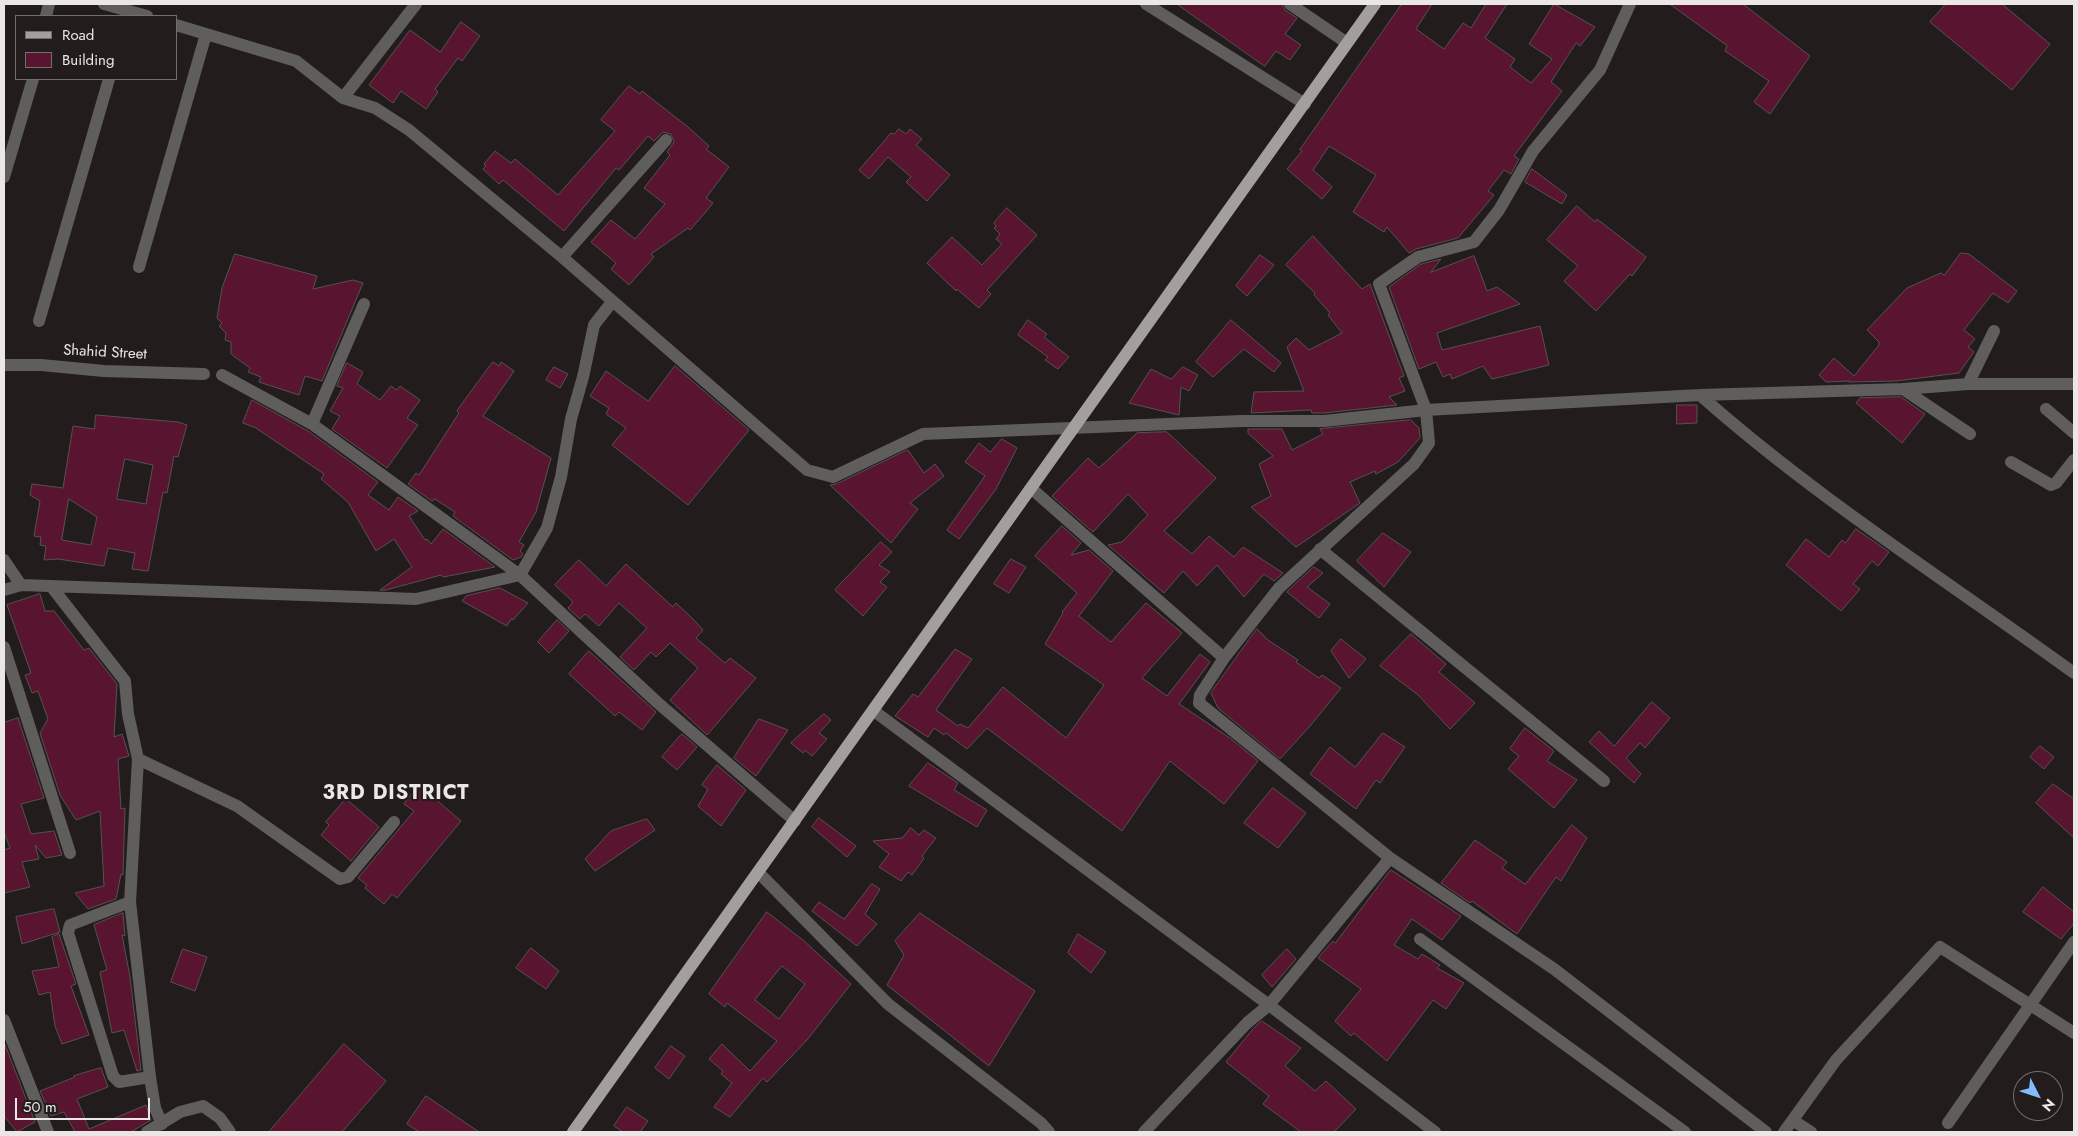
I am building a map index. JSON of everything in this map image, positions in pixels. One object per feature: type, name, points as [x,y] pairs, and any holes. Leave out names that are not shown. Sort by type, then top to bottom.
[{"type":"main road","points":[[573,1132],[1375,4]]},
{"type":"street","points":[[104,4],[128,13],[141,15]]},
{"type":"street","points":[[344,98],[416,4]]},
{"type":"street","points":[[1146,4],[1305,104]]},
{"type":"street","points":[[1290,4],[1347,43]]},
{"type":"street","points":[[1630,4],[1600,70],[1533,151],[1499,210],[1474,242],[1418,257],[1378,284],[1426,410],[1429,443],[1414,464],[1279,588],[1224,658],[1200,695],[1199,703],[1390,858],[1554,969],[1766,1132]]},
{"type":"street","points":[[178,26],[296,61],[344,98],[375,108],[410,130],[562,256],[612,302],[807,470],[833,477],[923,434],[1076,426],[1242,421],[1324,421],[1426,410],[1700,395],[1903,389],[1968,384],[2074,384]]},
{"type":"street","points":[[139,267],[206,34]]},
{"type":"street","points":[[4,177],[32,80]]},
{"type":"street","points":[[39,321],[109,80]]},
{"type":"street","points":[[562,256],[666,140]]},
{"type":"street","points":[[4,590],[21,585],[416,599],[520,575],[547,528],[561,477],[571,419],[583,377],[594,324],[612,302]]},
{"type":"street","points":[[312,424],[364,304]]},
{"type":"street","points":[[1968,384],[1994,331]]},
{"type":"street","name":"Shahid Street","points":[[4,365],[41,365],[104,371],[204,374]]},
{"type":"street","points":[[222,375],[312,424],[520,575],[658,703],[795,821]]},
{"type":"street","points":[[1903,389],[1970,434]]},
{"type":"street","points":[[1700,395],[1739,430],[1879,535],[2074,674]]},
{"type":"street","points":[[2046,410],[2074,433]]},
{"type":"street","points":[[2011,462],[2051,485],[2056,483],[2074,460]]},
{"type":"street","points":[[1032,489],[1224,658]]},
{"type":"street","points":[[1320,549],[1604,781]]},
{"type":"street","points":[[4,560],[21,585]]},
{"type":"street","points":[[51,586],[125,681],[128,714],[138,759],[130,902],[150,1077],[155,1108],[162,1124]]},
{"type":"street","points":[[4,647],[70,852]]},
{"type":"street","points":[[874,711],[1269,1005],[1435,1132]]},
{"type":"street","points":[[138,759],[236,806],[340,879],[348,877],[394,822]]},
{"type":"street","points":[[1144,1132],[1240,1030],[1269,1005],[1390,858]]},
{"type":"street","points":[[758,872],[888,1004],[1041,1123],[1049,1132]]},
{"type":"street","points":[[130,902],[70,925],[68,933],[113,1076],[119,1082],[150,1077]]},
{"type":"street","points":[[1420,939],[1685,1132]]},
{"type":"street","points":[[1948,1123],[2074,942]]},
{"type":"street","points":[[1784,1132],[1794,1121],[1836,1060],[1940,946],[2074,1033]]},
{"type":"street","points":[[4,1020],[48,1132]]},
{"type":"street","points":[[147,1132],[180,1112],[203,1106],[220,1118],[230,1132]]},
{"type":"street","points":[[1794,1121],[1811,1132]]},
{"type":"building","points":[[1177,4],[1282,4],[1285,10],[1297,18],[1285,34],[1301,45],[1290,60],[1276,51],[1265,66]]},
{"type":"building","points":[[1402,4],[1432,4],[1416,29],[1444,49],[1463,23],[1471,28],[1486,4],[1507,4],[1485,38],[1515,59],[1510,67],[1531,83],[1552,59],[1529,44],[1554,4],[1595,27],[1580,46],[1576,43],[1551,82],[1562,91],[1514,156],[1519,159],[1511,174],[1504,170],[1488,191],[1494,195],[1458,238],[1416,249],[1409,253],[1387,227],[1384,232],[1353,212],[1376,175],[1329,146],[1313,170],[1332,187],[1322,199],[1287,169],[1302,151],[1300,150]]},
{"type":"building","points":[[1670,4],[1743,4],[1810,56],[1770,114],[1754,102],[1769,81],[1725,51],[1727,46]]},
{"type":"building","points":[[1946,4],[2002,4],[2050,44],[2012,90],[1930,22]]},
{"type":"building","points":[[461,22],[480,36],[462,61],[458,58],[435,89],[438,92],[426,109],[401,91],[393,103],[369,85],[410,30],[440,52]]},
{"type":"building","points":[[629,86],[640,94],[642,91],[688,127],[709,146],[706,149],[729,167],[706,198],[713,203],[704,214],[690,230],[688,228],[651,254],[654,257],[629,285],[611,269],[616,263],[591,242],[611,220],[635,239],[665,204],[644,188],[670,155],[667,152],[674,142],[671,134],[663,132],[654,141],[648,136],[619,170],[616,168],[564,231],[503,180],[499,184],[483,169],[486,166],[484,164],[495,151],[511,163],[515,159],[558,195],[615,131],[601,120]]},
{"type":"building","points":[[899,129],[906,134],[910,129],[922,139],[916,145],[950,175],[927,201],[906,182],[911,177],[888,157],[869,179],[859,170],[891,133],[894,134]]},
{"type":"building","points":[[1532,169],[1567,195],[1562,204],[1525,182]]},
{"type":"building","points":[[1577,206],[1595,222],[1597,219],[1646,257],[1632,276],[1630,274],[1596,311],[1564,281],[1578,266],[1547,240]]},
{"type":"building","points":[[1007,208],[1037,235],[987,290],[991,294],[979,308],[957,289],[956,291],[927,263],[952,237],[982,265],[1002,244],[996,239],[1000,234],[994,228],[996,226],[994,223]]},
{"type":"building","points":[[1313,236],[1362,289],[1370,284],[1404,376],[1399,378],[1405,391],[1389,397],[1397,405],[1324,413],[1312,413],[1311,410],[1251,413],[1254,392],[1304,391],[1287,347],[1296,338],[1309,350],[1342,333],[1328,315],[1330,313],[1314,295],[1315,293],[1286,265]]},
{"type":"building","points":[[1961,253],[1969,254],[2017,291],[2008,303],[1993,293],[1964,330],[1975,339],[1968,347],[1974,352],[1959,373],[1896,381],[1849,382],[1826,382],[1819,375],[1834,358],[1854,376],[1879,345],[1879,342],[1867,330],[1907,288],[1941,273],[1944,275]]},
{"type":"building","points":[[235,254],[317,276],[313,289],[353,280],[363,283],[322,381],[305,376],[299,395],[259,382],[261,377],[248,372],[250,368],[231,354],[231,342],[225,340],[226,333],[219,326],[222,323],[217,318],[222,288]]},
{"type":"building","points":[[1260,255],[1274,265],[1247,296],[1236,286]]},
{"type":"building","points":[[1474,256],[1487,291],[1497,287],[1520,304],[1437,333],[1442,350],[1540,326],[1549,365],[1492,379],[1483,366],[1452,379],[1450,374],[1443,377],[1436,362],[1419,369],[1389,287],[1421,264],[1441,259],[1431,272]]},
{"type":"building","points":[[1028,320],[1047,334],[1044,337],[1069,357],[1058,369],[1045,360],[1048,357],[1018,335]]},
{"type":"building","points":[[1231,320],[1281,363],[1274,372],[1244,349],[1213,377],[1196,362]]},
{"type":"building","points":[[493,362],[499,366],[501,362],[514,371],[483,416],[551,458],[536,512],[519,542],[524,545],[520,551],[523,554],[521,557],[513,560],[453,516],[455,512],[435,499],[432,501],[408,484],[416,473],[419,475],[459,413],[457,411]]},
{"type":"building","points":[[347,363],[363,372],[357,384],[380,400],[391,386],[397,390],[400,386],[420,400],[407,418],[418,425],[387,468],[332,429],[340,416],[330,411],[343,388],[337,386]]},
{"type":"building","points":[[675,366],[749,430],[688,505],[612,445],[626,428],[606,414],[609,408],[590,396],[606,371],[648,401]]},
{"type":"building","points":[[554,367],[568,374],[560,388],[546,380]]},
{"type":"building","points":[[1183,367],[1198,375],[1189,391],[1181,387],[1179,415],[1129,403],[1151,369],[1171,379]]},
{"type":"building","points":[[1901,397],[1925,414],[1902,443],[1856,403],[1860,398]]},
{"type":"building","points":[[252,400],[308,431],[378,482],[368,495],[389,510],[398,497],[418,511],[409,516],[425,540],[427,539],[431,544],[443,529],[495,567],[443,577],[441,575],[380,590],[412,567],[394,539],[376,551],[348,502],[321,479],[324,474],[256,428],[243,423]]},
{"type":"building","points":[[1677,405],[1697,405],[1697,423],[1677,424]]},
{"type":"building","points":[[96,415],[178,422],[187,425],[178,457],[174,456],[167,493],[163,492],[148,571],[132,569],[135,553],[108,548],[104,566],[58,559],[44,560],[46,546],[40,545],[41,537],[34,536],[40,501],[30,495],[32,484],[63,488],[73,426],[94,429]],"holes":[[[125,459],[153,465],[146,504],[117,499]],[[69,499],[97,517],[91,545],[62,540]]]},
{"type":"building","points":[[1411,420],[1419,428],[1420,438],[1398,462],[1376,474],[1375,471],[1350,482],[1360,503],[1296,547],[1251,507],[1271,496],[1259,464],[1273,456],[1248,433],[1248,429],[1282,429],[1292,450],[1323,434],[1320,429]]},
{"type":"building","points":[[1167,432],[1216,478],[1164,531],[1192,554],[1209,536],[1234,557],[1243,547],[1283,573],[1274,581],[1264,574],[1244,597],[1217,565],[1197,586],[1183,571],[1164,593],[1108,545],[1122,542],[1148,515],[1128,494],[1093,532],[1052,496],[1088,458],[1099,468],[1137,433]]},
{"type":"building","points":[[1002,439],[1017,448],[996,489],[959,539],[947,530],[985,476],[965,462],[979,443],[990,452]]},
{"type":"building","points":[[908,450],[924,473],[935,464],[944,476],[910,503],[918,509],[891,543],[830,485],[836,484]]},
{"type":"building","points":[[1062,526],[1081,543],[1071,555],[1089,550],[1113,571],[1079,616],[1111,642],[1146,603],[1182,633],[1142,678],[1167,696],[1200,654],[1210,662],[1179,704],[1230,738],[1258,761],[1224,804],[1170,761],[1122,831],[987,728],[967,749],[946,733],[944,735],[934,728],[928,737],[895,716],[913,694],[918,697],[955,649],[972,659],[936,710],[958,726],[960,724],[968,728],[1003,687],[1066,738],[1104,685],[1045,644],[1062,612],[1077,593],[1035,556]]},
{"type":"building","points":[[1856,529],[1889,552],[1878,566],[1872,561],[1853,584],[1860,589],[1841,611],[1786,565],[1806,539],[1829,557],[1842,540],[1845,543]]},
{"type":"building","points":[[1383,533],[1411,552],[1384,587],[1357,561]]},
{"type":"building","points":[[881,542],[892,552],[879,565],[890,572],[880,582],[887,587],[863,616],[835,590]]},
{"type":"building","points":[[1011,559],[1026,567],[1009,593],[994,584]]},
{"type":"building","points":[[579,560],[606,586],[626,564],[673,607],[676,603],[693,619],[703,630],[696,638],[725,663],[730,658],[756,678],[707,735],[670,700],[698,668],[670,643],[656,657],[651,652],[634,670],[620,657],[647,628],[619,603],[599,626],[585,614],[580,619],[568,608],[573,602],[555,585]]},
{"type":"building","points":[[1314,567],[1323,573],[1307,587],[1330,604],[1319,618],[1287,592]]},
{"type":"building","points":[[500,588],[528,603],[513,620],[511,619],[507,626],[462,601],[466,596]]},
{"type":"building","points":[[40,594],[45,611],[54,611],[84,650],[89,648],[117,684],[114,737],[122,734],[129,756],[118,759],[121,809],[125,808],[123,875],[121,874],[116,899],[88,909],[75,893],[104,886],[100,811],[76,820],[60,795],[40,733],[48,719],[38,691],[32,693],[25,675],[31,673],[7,605]]},
{"type":"building","points":[[557,620],[569,631],[549,653],[538,642]]},
{"type":"building","points":[[1257,629],[1268,640],[1298,660],[1296,662],[1319,678],[1322,675],[1341,688],[1280,759],[1218,708],[1211,693]]},
{"type":"building","points":[[1411,634],[1446,664],[1439,672],[1475,703],[1450,729],[1418,695],[1380,666]]},
{"type":"building","points":[[1341,639],[1366,659],[1349,678],[1331,651]]},
{"type":"building","points":[[589,651],[656,712],[642,730],[619,712],[615,716],[569,674]]},
{"type":"building","points":[[1652,702],[1670,718],[1645,748],[1640,743],[1626,758],[1641,774],[1634,783],[1589,742],[1599,731],[1614,746]]},
{"type":"building","points":[[824,714],[831,720],[819,733],[827,739],[812,756],[805,750],[803,753],[791,743]]},
{"type":"building","points":[[18,718],[44,798],[21,804],[31,834],[54,831],[62,855],[46,858],[35,845],[39,859],[22,862],[30,887],[4,893],[4,850],[10,848],[4,832],[4,723]]},
{"type":"building","points":[[759,719],[788,730],[756,776],[734,758]]},
{"type":"building","points":[[1525,728],[1554,751],[1547,761],[1577,780],[1554,808],[1508,769],[1519,756],[1510,749]]},
{"type":"building","points":[[1383,733],[1405,747],[1380,783],[1376,780],[1356,809],[1310,774],[1330,747],[1355,767]]},
{"type":"building","points":[[682,734],[697,747],[677,770],[662,757]]},
{"type":"building","points":[[2040,746],[2054,757],[2044,769],[2030,757]]},
{"type":"building","points":[[928,763],[958,783],[954,790],[987,810],[977,827],[909,786]]},
{"type":"building","points":[[717,765],[746,790],[721,826],[698,806],[708,789],[702,785]]},
{"type":"building","points":[[2053,784],[2074,799],[2074,838],[2036,803]]},
{"type":"building","points":[[419,785],[461,821],[397,898],[392,894],[384,904],[365,888],[367,885],[358,878],[414,811],[404,804]]},
{"type":"building","points":[[1273,788],[1306,813],[1278,848],[1244,823]]},
{"type":"building","points":[[346,799],[379,827],[351,861],[321,835],[329,825],[326,822]]},
{"type":"building","points":[[819,818],[856,846],[847,857],[812,827]]},
{"type":"building","points":[[647,819],[655,830],[595,871],[585,859],[611,831]]},
{"type":"building","points":[[1572,825],[1587,838],[1561,881],[1556,877],[1517,934],[1472,901],[1470,903],[1441,883],[1475,840],[1507,862],[1502,868],[1525,884]]},
{"type":"building","points":[[911,828],[919,835],[924,830],[936,838],[922,856],[924,858],[912,875],[908,872],[901,881],[879,867],[889,854],[873,841],[902,838]]},
{"type":"building","points":[[1391,870],[1461,916],[1442,940],[1412,919],[1394,945],[1418,959],[1422,954],[1440,965],[1437,968],[1464,983],[1446,1009],[1433,1000],[1387,1061],[1354,1033],[1351,1036],[1335,1021],[1361,989],[1318,958],[1333,941],[1335,943]]},
{"type":"building","points":[[872,884],[880,889],[865,914],[877,924],[857,946],[812,911],[819,902],[844,919]]},
{"type":"building","points":[[2043,887],[2074,912],[2074,923],[2061,939],[2023,912]]},
{"type":"building","points":[[54,909],[60,932],[22,944],[16,917]]},
{"type":"building","points":[[767,912],[804,941],[851,984],[807,1040],[767,1082],[763,1078],[730,1117],[714,1107],[732,1083],[721,1074],[723,1071],[709,1059],[722,1044],[750,1071],[777,1041],[727,1003],[725,1007],[709,994]],"holes":[[[782,966],[805,984],[779,1019],[755,1000]]]},
{"type":"building","points":[[123,913],[125,936],[122,935],[130,977],[141,1070],[137,1071],[124,1030],[112,1033],[100,972],[107,970],[94,925]]},
{"type":"building","points":[[920,913],[1035,991],[989,1066],[887,985],[904,955],[895,941]]},
{"type":"building","points":[[59,934],[76,984],[71,986],[89,1035],[62,1044],[55,1026],[50,992],[39,995],[32,971],[59,967],[52,937]]},
{"type":"building","points":[[1078,934],[1106,952],[1091,973],[1068,953]]},
{"type":"building","points":[[531,948],[559,971],[546,989],[516,968]]},
{"type":"building","points":[[183,949],[207,957],[195,991],[171,982]]},
{"type":"building","points":[[1287,949],[1296,959],[1272,987],[1262,975]]},
{"type":"building","points":[[1262,1021],[1301,1048],[1285,1066],[1315,1091],[1326,1081],[1356,1109],[1334,1132],[1301,1132],[1263,1104],[1269,1096],[1226,1062]]},
{"type":"building","points":[[4,1042],[35,1122],[17,1132],[4,1116]]},
{"type":"building","points":[[344,1044],[386,1081],[342,1132],[269,1132]]},
{"type":"building","points":[[671,1046],[685,1056],[669,1079],[655,1068]]},
{"type":"building","points":[[101,1068],[108,1087],[77,1099],[89,1129],[146,1105],[151,1120],[131,1132],[75,1132],[64,1112],[51,1116],[40,1091],[74,1076]]},
{"type":"building","points":[[426,1096],[479,1132],[419,1132],[407,1124]]},
{"type":"building","points":[[627,1107],[648,1121],[640,1132],[623,1132],[614,1126]]},
{"type":"district","name":"3RD DISTRICT","points":[[396,794]]}]
